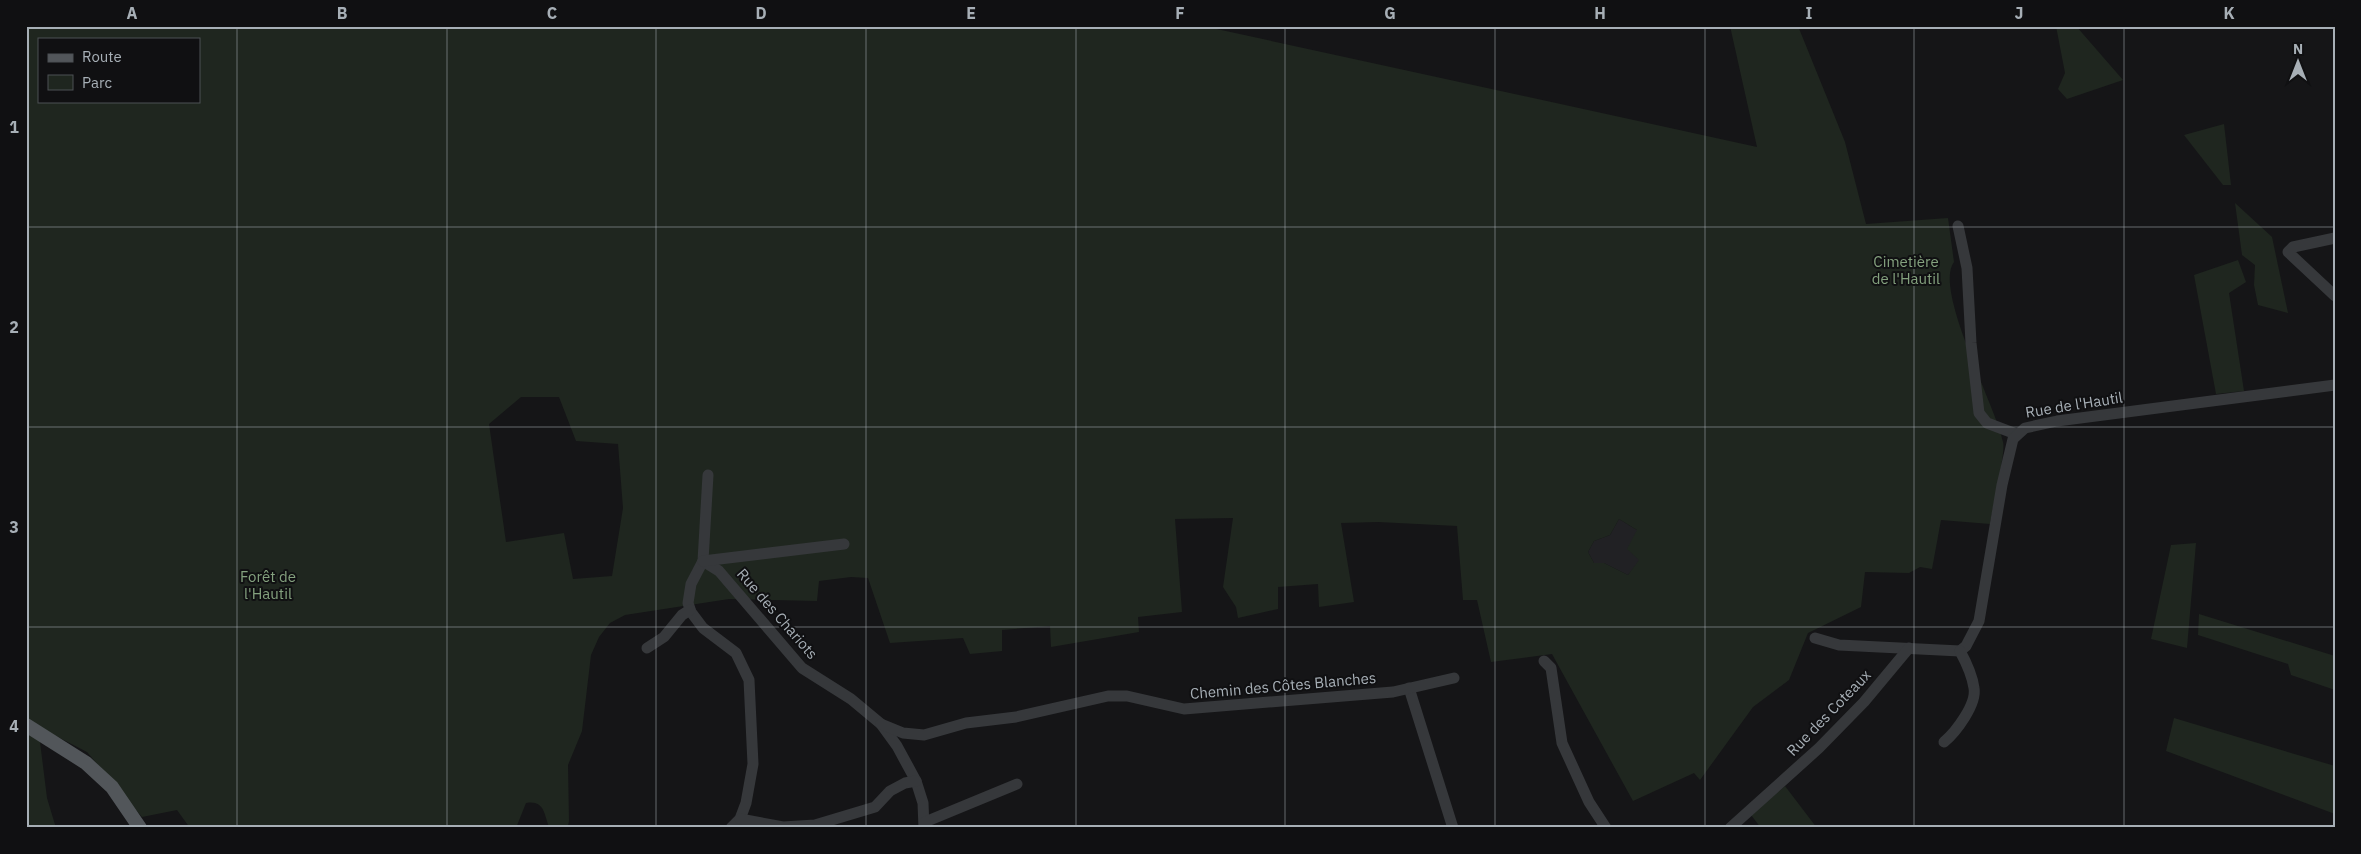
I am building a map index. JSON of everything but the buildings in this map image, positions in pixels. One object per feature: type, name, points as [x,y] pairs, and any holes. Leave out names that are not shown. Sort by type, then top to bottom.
[{"type":"main road","points":[[26,725],[86,762],[112,787],[140,828]]},
{"type":"street","points":[[1958,226],[1967,268],[1971,343],[1979,412],[1987,423],[2016,434]]},
{"type":"street","points":[[2335,238],[2293,247],[2288,251],[2288,254],[2335,296]]},
{"type":"street","name":"Rue de l'Hautil","points":[[1960,651],[1966,646],[1980,621],[2002,485],[2016,434],[2025,428],[2057,421],[2335,385]]},
{"type":"street","points":[[708,475],[703,561],[691,584],[688,603],[690,610],[703,628],[736,653],[746,672],[751,706],[753,764],[746,803],[740,819],[730,828]]},
{"type":"street","points":[[703,561],[844,544]]},
{"type":"street","name":"Rue des Chariots","points":[[703,561],[719,571],[802,668],[851,699],[881,724],[897,746],[916,781],[923,803],[925,825]]},
{"type":"street","points":[[647,648],[664,638],[682,614],[690,610]]},
{"type":"street","points":[[1815,638],[1839,645],[1960,651],[1968,665],[1975,690],[1969,709],[1952,736],[1944,742]]},
{"type":"street","name":"Rue des Coteaux","points":[[1730,828],[1819,748],[1864,702],[1908,648]]},
{"type":"street","points":[[1544,661],[1551,668],[1556,690],[1557,720],[1562,743],[1589,802],[1606,828]]},
{"type":"street","name":"Chemin des Côtes Blanches","points":[[881,724],[903,733],[924,736],[966,723],[1016,717],[1108,696],[1127,696],[1184,709],[1392,692],[1454,678]]},
{"type":"street","points":[[1409,688],[1453,828]]},
{"type":"street","points":[[740,819],[783,827],[815,825],[875,807],[881,803],[890,791],[905,783],[916,781]]},
{"type":"street","points":[[925,825],[1017,784]]},
{"type":"shaded area","points":[[1619,519],[1637,530],[1640,560],[1628,575],[1604,563],[1594,563],[1588,552],[1594,541],[1610,535]]},
{"type":"green space","name":"Forêt de l'Hautil","points":[[26,26],[1212,26],[1212,28],[1757,147],[1730,26],[1798,26],[1845,142],[1866,224],[1948,218],[1954,262],[1950,276],[1952,296],[1958,321],[2003,442],[2001,469],[1990,524],[1941,520],[1932,569],[1920,567],[1909,573],[1865,572],[1861,607],[1808,633],[1789,680],[1753,707],[1700,780],[1694,773],[1633,801],[1552,654],[1491,662],[1477,600],[1463,600],[1457,526],[1378,522],[1341,523],[1354,602],[1319,607],[1318,584],[1278,587],[1278,609],[1238,618],[1236,607],[1223,587],[1233,518],[1175,519],[1182,612],[1138,617],[1139,632],[1051,647],[1050,626],[1002,630],[1002,651],[970,654],[963,638],[890,643],[868,578],[851,577],[819,581],[817,601],[729,599],[625,615],[610,623],[599,637],[591,655],[582,731],[568,765],[568,826],[549,827],[540,806],[526,803],[516,828],[190,828],[177,810],[142,817],[87,752],[54,735],[40,742],[47,798],[56,828],[26,828]],"holes":[[[521,397],[559,397],[576,441],[618,444],[623,508],[612,576],[573,579],[564,533],[506,542],[489,424]],[[1619,519],[1637,530],[1627,549],[1639,560],[1628,575],[1604,563],[1594,563],[1588,552],[1594,541],[1610,535]]]},
{"type":"green space","points":[[2056,26],[2076,26],[2123,80],[2067,99],[2058,89],[2065,73]]},
{"type":"green space","points":[[2224,124],[2231,185],[2223,185],[2184,135]]},
{"type":"green space","points":[[2235,203],[2272,237],[2288,313],[2258,305],[2254,285],[2255,265],[2242,255]]},
{"type":"green space","points":[[2238,260],[2246,282],[2229,293],[2244,391],[2216,394],[2194,275]]},
{"type":"green space","points":[[2196,543],[2187,648],[2151,639],[2171,545]]},
{"type":"green space","points":[[2199,614],[2335,656],[2335,690],[2291,675],[2288,664],[2198,635]]},
{"type":"green space","points":[[2174,718],[2335,766],[2335,814],[2166,751]]},
{"type":"green space","points":[[1785,786],[1817,828],[1761,828],[1751,815]]},
{"type":"park label","name":"Cimetière de l'Hautil","points":[[1906,270]]}]
